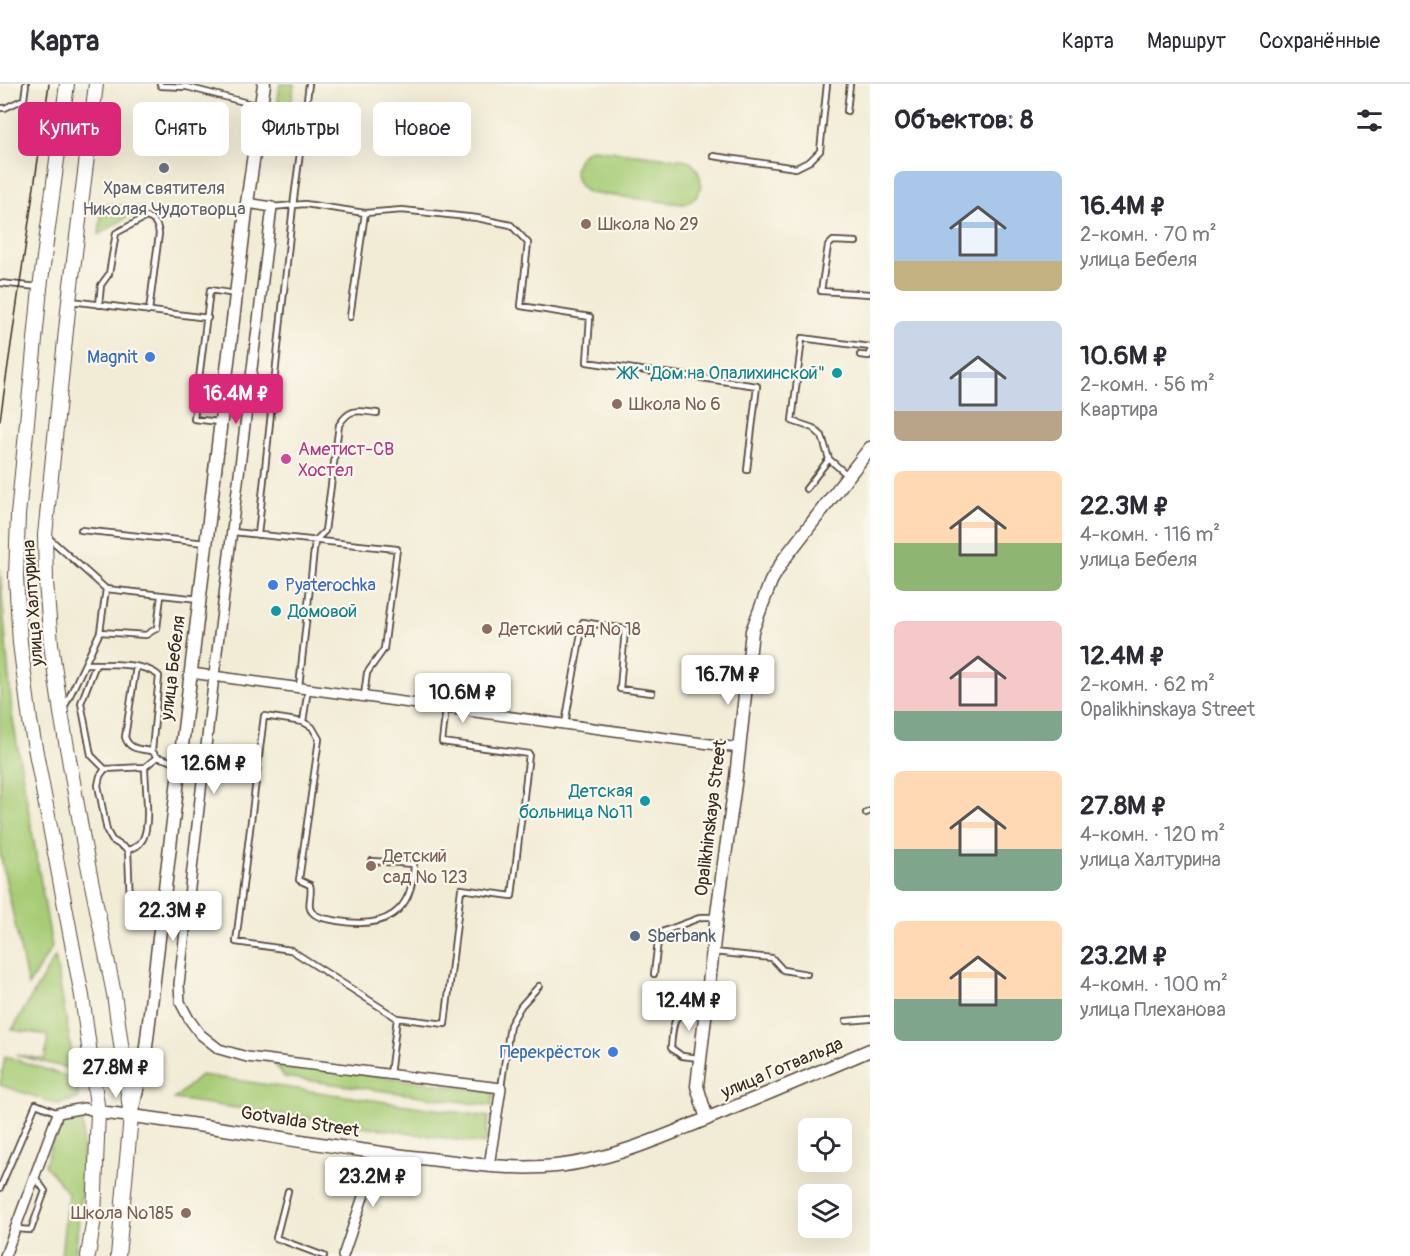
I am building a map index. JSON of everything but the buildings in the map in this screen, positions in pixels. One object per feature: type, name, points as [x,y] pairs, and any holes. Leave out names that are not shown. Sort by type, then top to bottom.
[{"type":"main road","name":"улица Халтурина","points":[[68,84],[40,288],[18,515],[16,577],[20,643],[30,721],[82,996],[98,1112]]},
{"type":"main road","name":"улица Халтурина","points":[[96,84],[69,301],[45,535],[46,582],[51,644],[61,713],[114,994],[131,1116]]},
{"type":"main road","name":"улица Бебеля","points":[[262,102],[264,84]]},
{"type":"main road","name":"улица Бебеля","points":[[118,1256],[131,1116],[145,1055],[254,156]]},
{"type":"main road","name":"Opalikhinskaya Street","points":[[707,1119],[697,1086],[752,631],[771,581],[799,540],[849,476],[866,460],[870,448]]},
{"type":"main road","name":"улица Готвальда","points":[[707,1119],[870,1050]]},
{"type":"main road","points":[[88,1256],[94,1218],[98,1112],[131,1116]]},
{"type":"main road","name":"Gotvalda Street","points":[[131,1116],[375,1152],[521,1168],[558,1166],[593,1159],[670,1135],[707,1119]]},
{"type":"street","points":[[248,203],[272,207],[214,676],[180,972],[180,1002],[200,1034],[219,1049],[247,1057],[501,1088],[489,1166]]},
{"type":"street","points":[[191,672],[739,748]]},
{"type":"street","points":[[5,1256],[58,1113],[84,1108],[98,1112]]},
{"type":"street","points":[[343,1256],[367,1185],[375,1152]]},
{"type":"lane","points":[[0,108],[24,99],[26,84]]},
{"type":"lane","points":[[160,84],[161,86],[188,85],[244,102]]},
{"type":"lane","points":[[258,535],[293,206],[309,84]]},
{"type":"lane","points":[[713,156],[796,168],[810,161],[820,151],[827,84]]},
{"type":"lane","points":[[847,111],[850,84]]},
{"type":"lane","points":[[272,207],[305,204],[364,213],[402,210],[477,218],[511,225],[528,243],[522,306],[590,317],[587,362],[660,373]]},
{"type":"lane","points":[[350,317],[364,213]]},
{"type":"lane","points":[[99,305],[101,285],[109,274],[117,233],[146,217],[151,218],[158,225],[159,234],[149,311]]},
{"type":"lane","points":[[856,242],[833,241],[828,246],[821,291],[870,294]]},
{"type":"lane","points":[[0,283],[40,288]]},
{"type":"lane","points":[[221,422],[194,419],[210,290],[237,294]]},
{"type":"lane","points":[[69,301],[208,318]]},
{"type":"lane","points":[[849,476],[829,459],[822,436],[813,428],[792,421],[802,338],[870,349],[869,356],[860,355]]},
{"type":"lane","points":[[666,373],[757,386],[747,470]]},
{"type":"lane","points":[[303,722],[303,688],[315,541],[325,531],[339,425],[346,414],[352,411],[377,413]]},
{"type":"lane","points":[[806,489],[829,459]]},
{"type":"lane","points":[[81,530],[206,543]]},
{"type":"lane","points":[[233,532],[397,549],[384,649],[368,673],[364,696]]},
{"type":"lane","points":[[45,535],[106,589],[199,599]]},
{"type":"lane","points":[[61,713],[100,632],[106,589]]},
{"type":"lane","points":[[100,632],[146,635],[157,628],[160,596]]},
{"type":"lane","points":[[565,724],[583,622],[625,629],[620,689],[652,693]]},
{"type":"lane","points":[[86,664],[136,667],[153,671],[159,676],[152,751],[157,758],[179,763]]},
{"type":"lane","points":[[96,664],[81,703],[91,754],[105,769],[145,767],[157,758]]},
{"type":"lane","points":[[136,667],[125,737],[127,744],[133,748],[152,751]]},
{"type":"lane","points":[[372,861],[414,864],[412,889],[402,907],[394,914],[373,923],[361,924],[322,918],[311,912],[309,909],[312,889],[310,885],[299,879],[319,739],[312,727],[303,722],[264,716],[236,942],[291,950],[397,1018],[445,1024],[461,889],[512,896],[529,754],[442,742],[446,708]]},
{"type":"lane","points":[[128,850],[136,847],[142,841],[146,829],[145,767]]},
{"type":"lane","points":[[105,769],[98,785],[107,831],[112,840],[128,850]]},
{"type":"lane","points":[[128,850],[130,903]]},
{"type":"lane","points":[[654,974],[659,933],[702,917],[717,918]]},
{"type":"lane","points":[[714,952],[772,958],[783,970],[807,974]]},
{"type":"lane","points":[[501,1088],[510,1025],[521,1006],[539,986]]},
{"type":"lane","points":[[700,1058],[682,1056],[671,1048],[674,1021],[680,1013],[688,1009],[707,1011]]},
{"type":"lane","points":[[390,1075],[397,1018]]},
{"type":"lane","points":[[846,1021],[870,1019]]},
{"type":"lane","points":[[0,1188],[36,1104],[58,1113]]},
{"type":"lane","points":[[16,1229],[31,1230],[45,1191],[35,1177]]},
{"type":"lane","points":[[367,1185],[385,1188]]},
{"type":"lane","points":[[288,1191],[276,1238],[324,1256]]},
{"type":"green space","points":[[280,84],[294,84],[292,102],[278,102]]},
{"type":"green space","points":[[592,149],[687,160],[697,170],[700,177],[700,191],[691,201],[683,204],[589,193],[578,183],[575,170],[580,157]]},
{"type":"green space","points":[[102,204],[143,208],[99,234]]},
{"type":"green space","points":[[0,570],[12,714],[52,947],[28,986],[0,853]]},
{"type":"green space","points":[[55,957],[75,1070],[16,1055],[45,1059],[48,1035],[12,1030]]},
{"type":"green space","points":[[5,1056],[78,1080],[78,1099],[57,1104],[0,1085]]},
{"type":"green space","points":[[273,1062],[494,1092],[492,1106],[284,1077]]},
{"type":"green space","points":[[201,1075],[489,1117],[485,1144],[174,1099]]},
{"type":"green space","points":[[66,1116],[83,1116],[82,1186],[75,1256],[61,1256],[68,1193],[45,1165],[57,1126]]},
{"type":"tram line","points":[[0,420],[49,84]]},
{"type":"place","name":"Храм святителя Николая Чудотворца","points":[[164,168]]},
{"type":"place","name":"Школа № 29","points":[[586,224]]},
{"type":"place","name":"Magnit","points":[[150,357]]},
{"type":"place","name":"ЖК \"Дом на Опалихинской\"","points":[[837,373]]},
{"type":"place","name":"Школа № 6","points":[[617,404]]},
{"type":"place","name":"Аметист-СВ Хостел","points":[[286,459]]},
{"type":"place","name":"Pyaterochka","points":[[273,585]]},
{"type":"place","name":"Домовой","points":[[276,611]]},
{"type":"place","name":"Детский сад № 18","points":[[487,629]]},
{"type":"place","name":"Детская больница №11","points":[[645,801]]},
{"type":"place","name":"Детский сад № 123","points":[[371,866]]},
{"type":"place","name":"Sberbank","points":[[635,936]]},
{"type":"place","name":"Перекрёсток","points":[[613,1052]]},
{"type":"place","name":"Школа №185","points":[[186,1213]]}]
